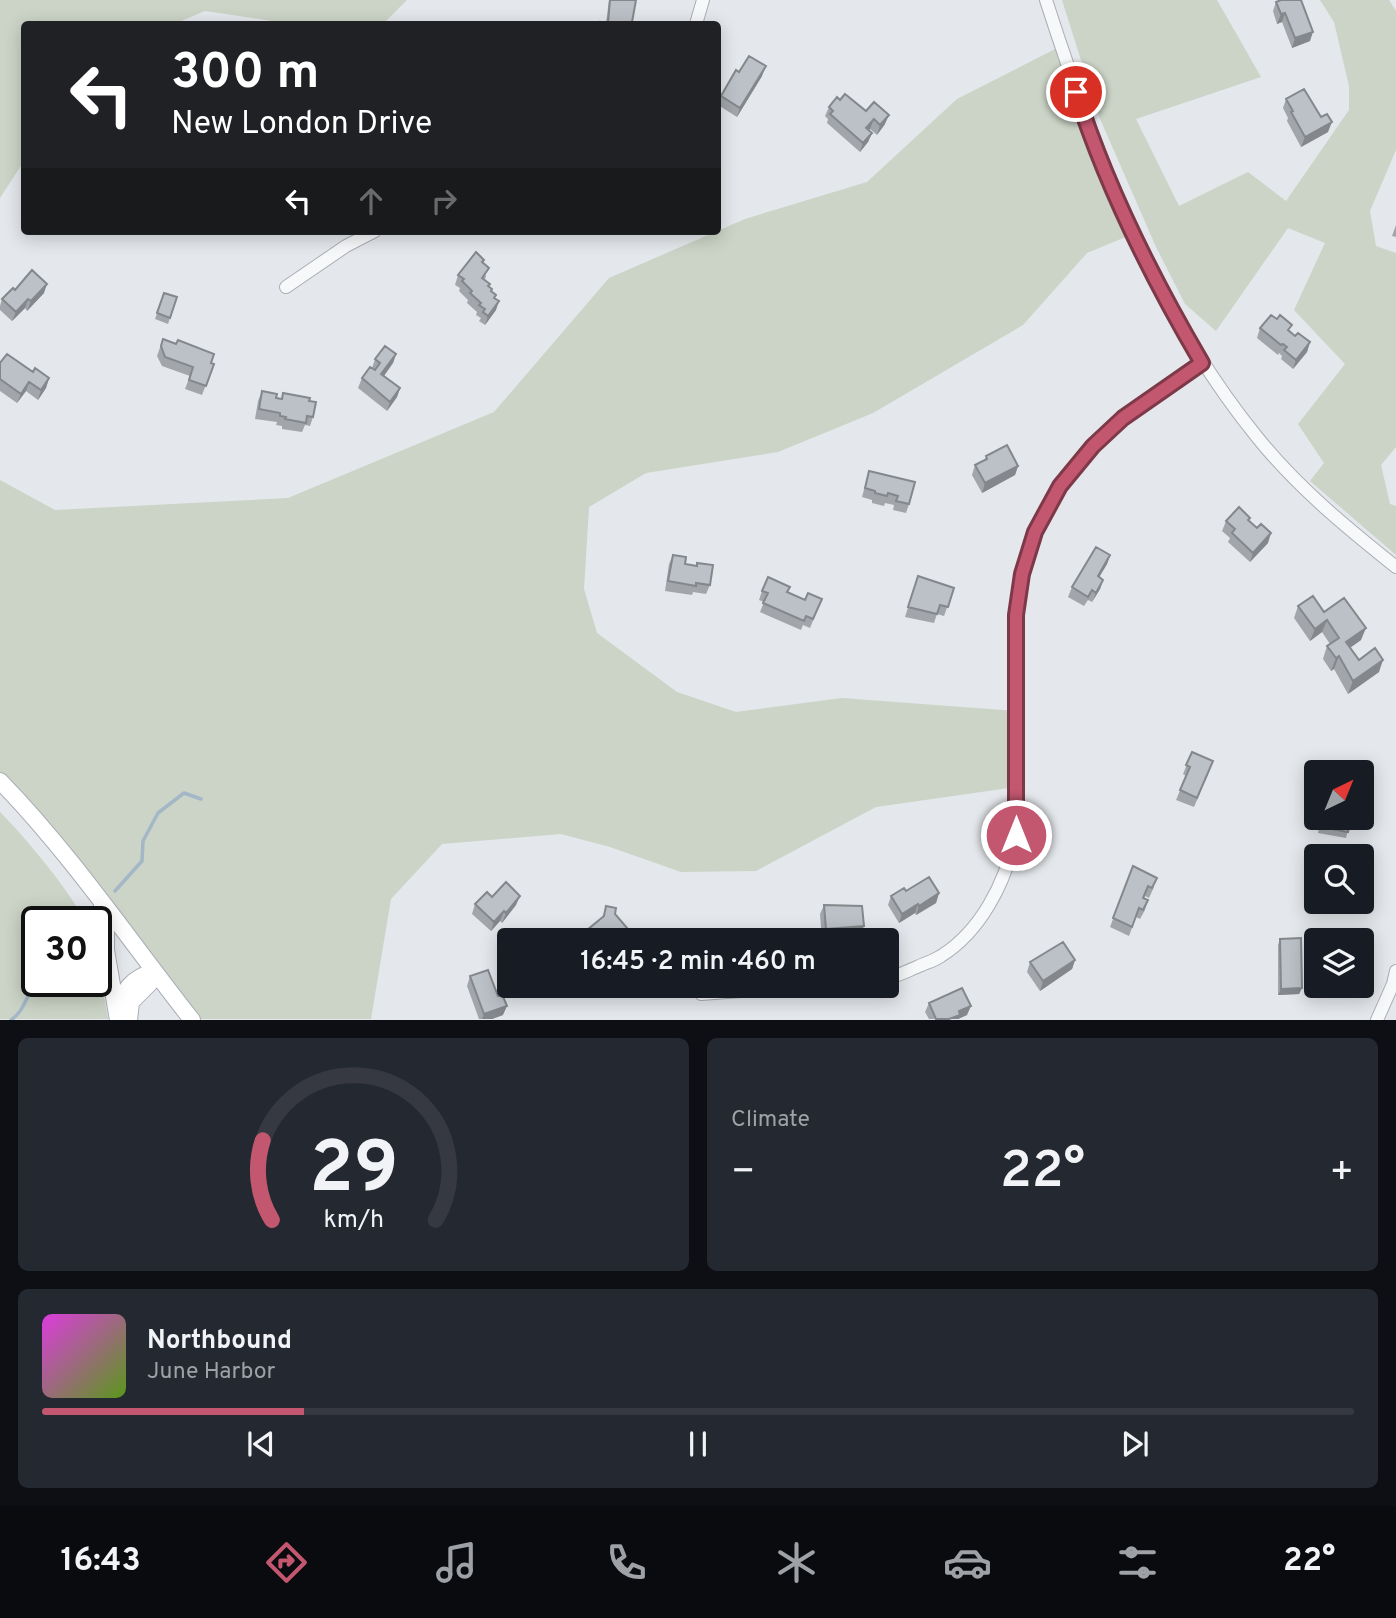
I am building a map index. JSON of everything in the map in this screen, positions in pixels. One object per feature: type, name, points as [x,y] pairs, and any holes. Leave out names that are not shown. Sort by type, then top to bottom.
[{"type":"main road","points":[[0,782],[101,901],[192,1020]]},
{"type":"main road","points":[[101,901],[106,919],[106,950],[121,1018]]},
{"type":"main road","points":[[121,1018],[155,972]]},
{"type":"street","points":[[697,21],[703,0]]},
{"type":"street","points":[[1046,0],[1082,109],[1133,234],[1170,309],[1202,363],[1258,438],[1331,515],[1396,567]]},
{"type":"street","points":[[286,287],[346,246],[367,235]]},
{"type":"street","points":[[899,973],[941,956],[969,931],[991,903],[1003,881],[1016,835],[1016,615],[1022,574],[1035,532],[1060,486],[1093,446],[1123,418],[1202,363]]},
{"type":"street","points":[[1377,1020],[1396,971]]},
{"type":"green space","points":[[0,0],[407,0],[386,21],[272,21],[205,11],[181,21],[21,21],[21,166],[0,198]]},
{"type":"green space","points":[[1062,0],[1217,0],[1261,77],[1136,119],[1179,206],[1248,172],[1286,201],[1349,110],[1349,86],[1334,22],[1320,0],[1389,0],[1396,11],[1396,150],[1370,211],[1376,246],[1396,253],[1396,447],[1381,465],[1390,504],[1396,506],[1396,555],[1310,481],[1324,463],[1298,424],[1345,364],[1294,310],[1325,243],[1288,228],[1216,331],[1185,304],[1156,247],[1098,114]]},
{"type":"green space","points":[[1061,46],[1133,234],[1087,253],[1023,325],[873,413],[778,452],[646,473],[589,507],[584,589],[597,633],[677,692],[736,712],[842,698],[1016,711],[1016,787],[876,807],[756,871],[681,872],[610,847],[561,834],[442,844],[391,899],[371,1019],[192,1019],[112,920],[112,906],[101,906],[0,781],[0,480],[55,510],[288,498],[494,412],[609,278],[708,235],[721,235],[721,229],[745,219],[867,182],[957,99]]},
{"type":"green space","points":[[0,812],[47,865],[75,906],[21,906],[21,997],[104,997],[108,1019],[0,1019]]},
{"type":"building","points":[[610,0],[636,0],[632,21],[608,21]]},
{"type":"building","points":[[1301,0],[1313,32],[1295,38],[1285,13],[1281,14],[1276,2]]},
{"type":"building","points":[[749,56],[766,66],[740,108],[721,96],[736,70],[739,72]]},
{"type":"building","points":[[1304,89],[1321,117],[1327,114],[1332,122],[1305,137],[1286,99]]},
{"type":"building","points":[[845,94],[866,111],[874,102],[889,115],[880,125],[874,119],[866,128],[872,133],[863,143],[830,114],[833,111],[829,107],[837,97],[840,100]]},
{"type":"building","points":[[476,252],[489,268],[482,278],[490,284],[488,286],[496,295],[494,298],[499,301],[488,316],[483,312],[485,309],[479,305],[481,303],[462,281],[464,279],[458,275]]},
{"type":"building","points":[[32,270],[47,284],[16,312],[2,299],[13,288],[15,290]]},
{"type":"building","points":[[164,293],[177,297],[170,318],[157,313]]},
{"type":"building","points":[[1271,315],[1277,319],[1280,315],[1292,325],[1288,330],[1295,336],[1298,333],[1310,342],[1296,360],[1284,350],[1287,347],[1260,328]]},
{"type":"building","points":[[163,339],[176,344],[178,340],[214,354],[211,363],[214,364],[206,386],[189,380],[193,367],[165,357],[161,346]]},
{"type":"building","points":[[385,346],[396,354],[381,374],[400,388],[390,402],[362,378],[370,367],[375,370],[380,363],[375,359]]},
{"type":"building","points":[[7,354],[33,372],[35,368],[49,378],[41,390],[29,382],[21,394],[0,379],[0,363]]},
{"type":"building","points":[[262,391],[277,394],[276,398],[282,399],[283,393],[310,398],[309,401],[316,402],[313,417],[307,416],[306,423],[285,419],[280,413],[259,409]]},
{"type":"building","points":[[1007,445],[1018,466],[985,483],[975,465]]},
{"type":"building","points":[[869,471],[915,482],[909,504],[896,501],[898,496],[888,493],[887,496],[865,488]]},
{"type":"building","points":[[1239,507],[1257,528],[1261,524],[1271,533],[1253,553],[1232,533],[1235,529],[1226,521]]},
{"type":"building","points":[[1096,547],[1110,555],[1098,576],[1103,580],[1096,593],[1092,590],[1088,597],[1072,587]]},
{"type":"building","points":[[673,555],[686,557],[685,564],[713,565],[710,585],[696,583],[696,586],[668,581]]},
{"type":"building","points":[[918,576],[954,588],[948,607],[940,605],[937,614],[908,607]]},
{"type":"building","points":[[768,577],[790,587],[787,592],[805,600],[808,593],[822,599],[813,619],[806,616],[804,621],[763,603],[768,593],[762,591]]},
{"type":"building","points":[[1313,596],[1324,612],[1344,598],[1366,628],[1346,642],[1359,660],[1375,648],[1383,660],[1353,681],[1339,656],[1336,658],[1327,646],[1339,638],[1327,620],[1315,629],[1298,606]]},
{"type":"building","points":[[1192,752],[1213,761],[1197,798],[1180,790],[1190,767],[1186,765]]},
{"type":"building","points":[[1133,866],[1157,878],[1152,888],[1148,886],[1143,898],[1148,900],[1143,910],[1139,908],[1132,927],[1113,918]]},
{"type":"building","points":[[929,877],[939,893],[902,914],[891,896],[904,888],[906,891]]},
{"type":"building","points":[[506,882],[520,896],[506,913],[504,911],[494,922],[475,904],[487,892],[492,897]]},
{"type":"building","points":[[824,905],[862,906],[864,926],[826,928]]},
{"type":"building","points":[[606,906],[616,908],[615,914],[627,928],[589,928],[604,916]]},
{"type":"building","points":[[1301,938],[1302,988],[1281,989],[1280,939]]},
{"type":"building","points":[[1063,942],[1075,960],[1043,981],[1030,962]]},
{"type":"building","points":[[488,970],[497,998],[504,998],[507,1006],[484,1014],[470,976]]},
{"type":"building","points":[[962,988],[971,1006],[959,1011],[960,1015],[949,1019],[936,1019],[929,1003]]},
{"type":"waterway","points":[[115,891],[142,861],[143,841],[158,813],[184,793],[201,799]]},
{"type":"waterway","points":[[11,1020],[28,997]]},
{"type":"route","points":[[1016,835],[1016,615],[1022,574],[1035,532],[1060,486],[1093,446],[1123,418],[1202,363],[1170,309],[1133,234],[1076,92]]}]
